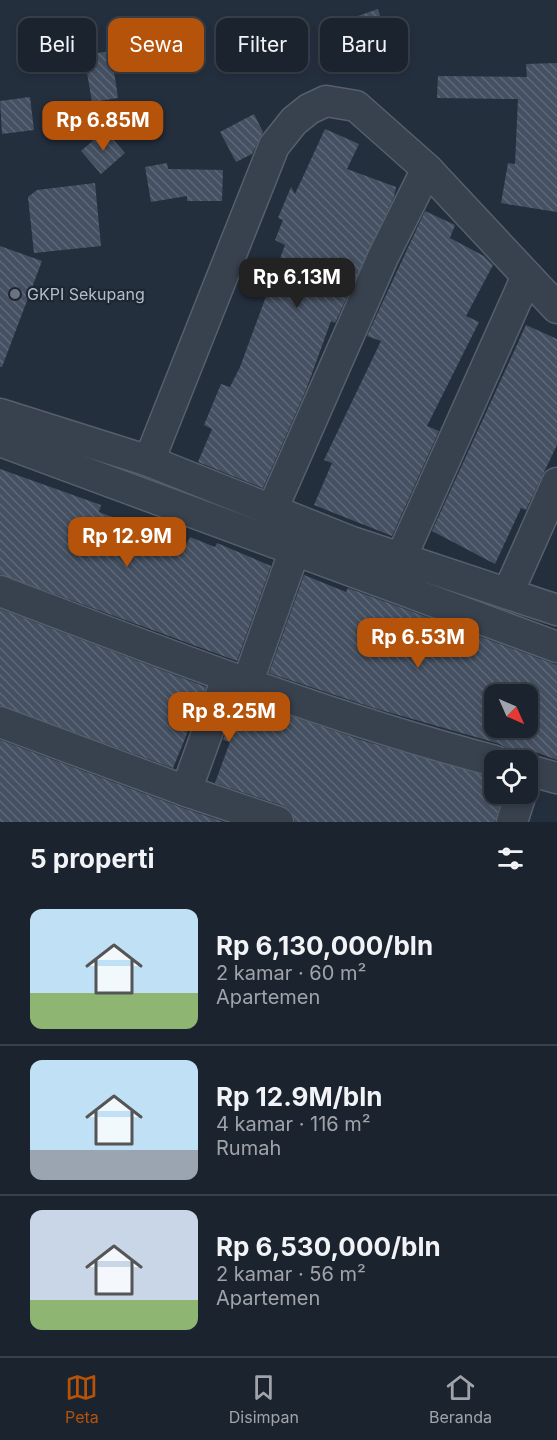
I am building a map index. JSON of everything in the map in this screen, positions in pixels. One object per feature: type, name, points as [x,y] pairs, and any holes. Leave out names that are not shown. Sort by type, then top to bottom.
[{"type":"street","points":[[149,461],[274,146],[294,121],[309,109],[326,101],[356,106],[427,169],[557,308]]},
{"type":"street","points":[[272,510],[378,267],[427,169]]},
{"type":"street","points":[[401,558],[527,276]]},
{"type":"street","points":[[0,414],[149,461],[401,558],[557,610]]},
{"type":"street","points":[[0,441],[294,552],[557,647]]},
{"type":"street","points":[[508,593],[556,486]]},
{"type":"street","points":[[186,791],[294,552]]},
{"type":"street","points":[[0,591],[237,681],[416,741],[484,758]]},
{"type":"street","points":[[0,722],[186,791],[278,822]]},
{"type":"street","points":[[538,773],[557,778]]},
{"type":"street","points":[[512,822],[518,804]]},
{"type":"building","points":[[378,9],[381,18],[352,18]]},
{"type":"building","points":[[108,51],[108,72],[114,72],[118,98],[92,102],[87,72],[96,72],[96,53]]},
{"type":"building","points":[[557,63],[557,212],[501,203],[508,163],[515,164],[518,99],[437,98],[438,76],[527,77],[526,64]]},
{"type":"building","points":[[30,97],[34,130],[2,134],[0,101]]},
{"type":"building","points":[[254,114],[263,132],[252,154],[236,162],[220,132]]},
{"type":"building","points":[[325,129],[359,144],[347,169],[396,187],[394,197],[335,323],[331,321],[306,390],[263,488],[198,462],[212,429],[204,425],[221,384],[230,387],[240,367],[285,245],[275,240],[283,220],[278,218],[291,187],[295,194]]},
{"type":"building","points":[[105,130],[125,153],[101,174],[81,151]]},
{"type":"building","points":[[167,163],[168,169],[223,170],[222,201],[187,201],[187,196],[151,202],[145,167]]},
{"type":"building","points":[[95,183],[101,246],[34,253],[28,197],[37,190]]},
{"type":"building","points":[[425,211],[455,225],[450,238],[484,256],[493,265],[466,316],[479,322],[427,426],[439,431],[392,536],[314,505],[332,463],[324,460],[381,341],[367,336]]},
{"type":"building","name":"GKPI Sekupang","points":[[0,246],[42,261],[2,367],[0,367]]},
{"type":"building","points":[[526,325],[557,339],[557,445],[526,510],[521,508],[495,564],[432,531]]},
{"type":"building","points":[[0,469],[101,505],[99,512],[186,545],[190,537],[215,547],[217,543],[271,566],[237,661],[0,574]]},
{"type":"building","points":[[304,575],[346,592],[348,588],[557,665],[557,760],[538,753],[538,750],[525,748],[524,750],[508,750],[500,744],[374,708],[269,673]]},
{"type":"building","points":[[0,609],[206,687],[173,768],[0,705]]},
{"type":"building","points":[[238,698],[364,741],[484,775],[484,804],[500,804],[495,822],[295,822],[291,811],[284,806],[215,783],[230,742],[223,740]]},
{"type":"building","points":[[0,740],[180,807],[224,822],[0,822]]},
{"type":"place","name":"GKPI Sekupang","points":[[15,294]]}]
